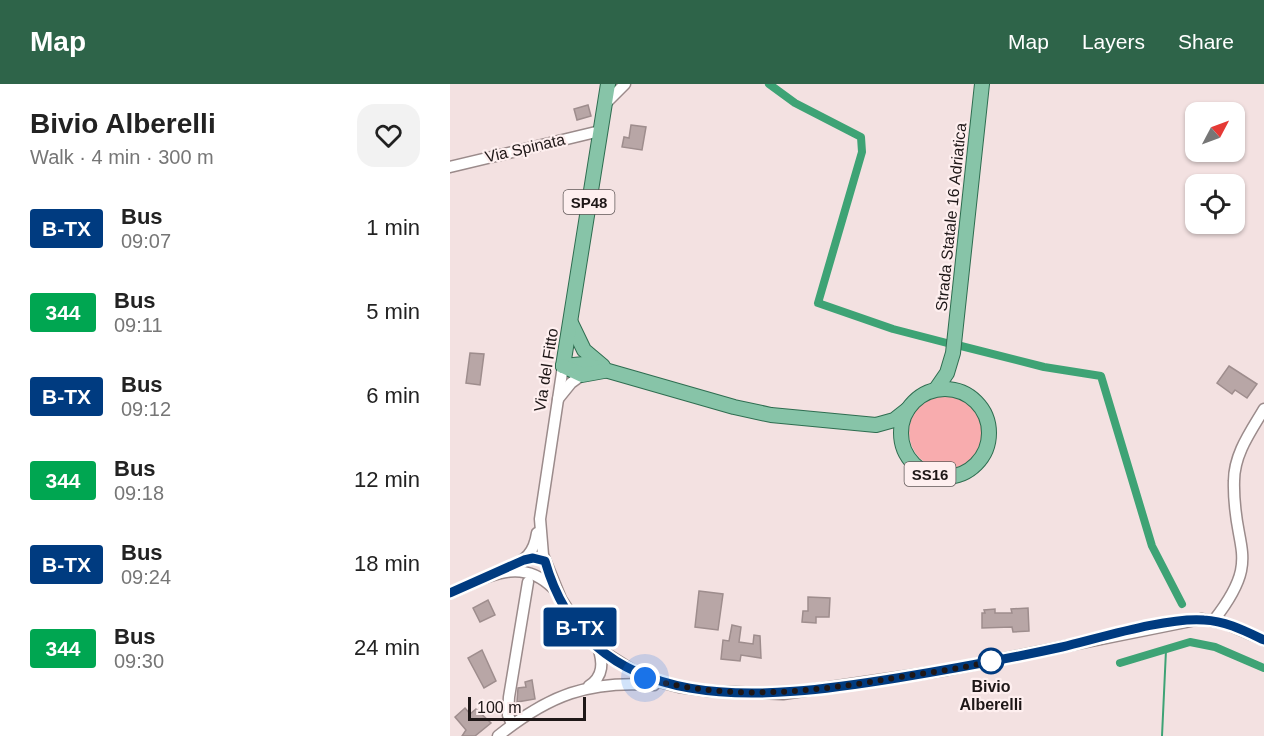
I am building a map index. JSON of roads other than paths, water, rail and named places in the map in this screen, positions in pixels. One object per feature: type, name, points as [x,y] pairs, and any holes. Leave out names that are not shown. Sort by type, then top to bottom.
[{"type":"main road","name":"Via del Fitto","points":[[563,366],[608,84]]},
{"type":"main road","name":"Strada Statale 16 Adriatica","points":[[908,409],[920,396],[936,389],[947,373],[953,353],[982,84]]},
{"type":"main road","name":"SS16","points":[[570,321],[584,350],[615,373]]},
{"type":"main road","name":"Strada Statale 16 Adriatica","points":[[902,443],[915,465],[928,474],[945,477],[969,471],[985,452],[989,427],[984,411],[967,394],[956,374],[953,353]]},
{"type":"main road","name":"SS16","points":[[563,366],[580,363],[761,413],[860,424],[886,431],[902,443]]},
{"type":"main road","points":[[563,366],[582,375]]},
{"type":"main road","name":"SS16","points":[[582,375],[597,371],[615,373]]},
{"type":"main road","points":[[936,389],[955,389],[967,394]]},
{"type":"main road","name":"SS16","points":[[860,424],[890,422],[908,409]]},
{"type":"main road","name":"SS16","points":[[902,443],[902,422],[908,409]]},
{"type":"street","points":[[605,104],[625,84]]},
{"type":"street","name":"Via Spinata","points":[[450,167],[600,131]]},
{"type":"street","name":"Via del Fitto","points":[[563,366],[540,519],[545,561],[557,593],[572,617],[598,646],[618,662]]},
{"type":"street","points":[[558,399],[571,383],[582,375]]},
{"type":"street","points":[[1214,620],[1243,592],[1252,576],[1254,559],[1234,494],[1234,479],[1244,444],[1264,409]]},
{"type":"street","points":[[524,560],[532,551],[540,519]]},
{"type":"street","points":[[497,575],[524,560],[533,558],[545,561],[528,577],[509,697],[508,715],[512,724]]},
{"type":"street","points":[[450,593],[510,570],[528,577],[543,579],[557,593]]},
{"type":"street","name":"SP48","points":[[618,662],[645,678],[679,687],[736,694],[783,694],[847,686],[1028,655],[1177,622],[1214,620],[1264,640]]},
{"type":"street","points":[[498,736],[545,703],[596,681],[601,670],[598,646]]},
{"type":"street","points":[[601,670],[618,662]]},
{"type":"street","points":[[609,683],[615,677],[618,662]]},
{"type":"street","points":[[584,688],[609,683],[679,687]]},
{"type":"waterway","points":[[769,84],[795,103],[861,137],[862,152],[818,303],[893,329],[947,343]]},
{"type":"waterway","points":[[961,346],[1044,367],[1101,376],[1152,546],[1182,604]]},
{"type":"waterway","points":[[1120,663],[1190,642],[1215,647],[1264,668]]},
{"type":"waterway","points":[[1162,736],[1166,650]]},
{"type":"place","name":"Bivio Alberelli","points":[[991,661]]}]
